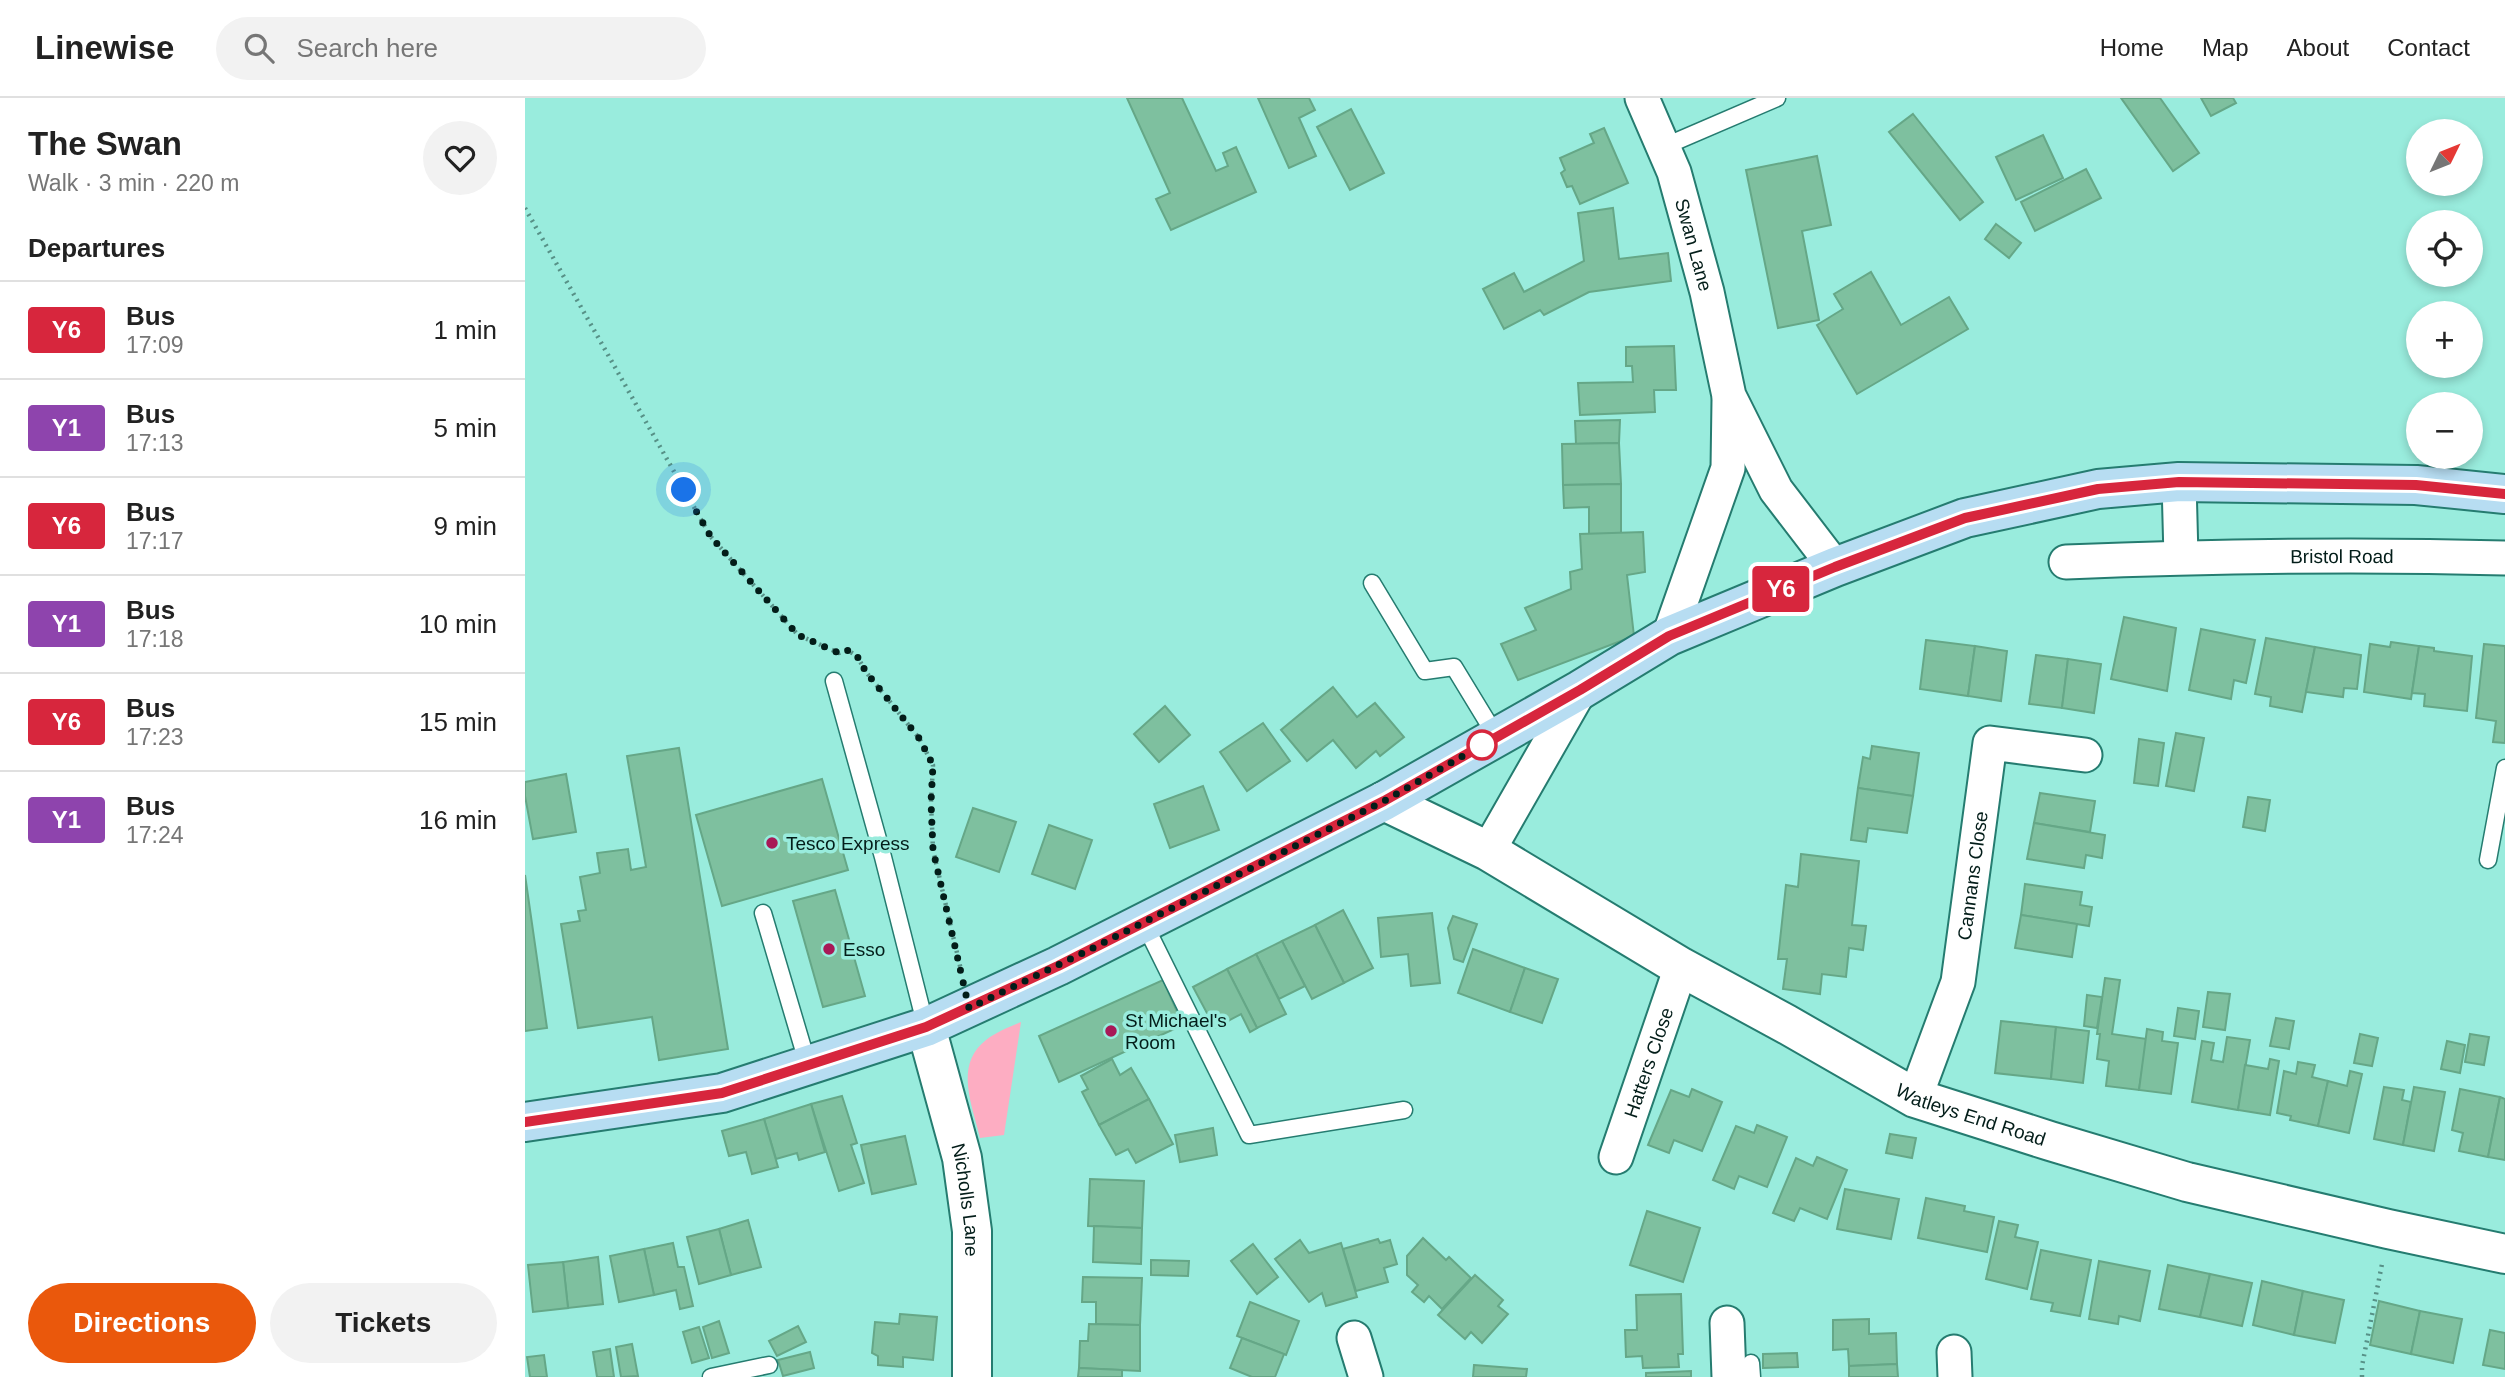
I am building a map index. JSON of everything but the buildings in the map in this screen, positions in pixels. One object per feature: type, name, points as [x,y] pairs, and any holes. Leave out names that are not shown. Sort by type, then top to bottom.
[{"type":"main road","points":[[525,1122],[722,1093],[926,1027],[1143,923],[1384,801],[1580,690],[1669,636],[1835,567],[1965,518],[2098,489],[2179,482],[2416,485],[2505,494]]},
{"type":"street","name":"Swan Lane","points":[[1642,98],[1674,172],[1707,292],[1729,396],[1728,468],[1669,636]]},
{"type":"street","name":"Swan Lane","points":[[1729,396],[1776,490],[1835,567]]},
{"type":"street","points":[[2179,482],[2181,557]]},
{"type":"street","name":"Bristol Road","points":[[2066,562],[2181,557],[2403,555],[2505,558]]},
{"type":"street","points":[[1488,851],[1580,690]]},
{"type":"street","name":"Cannans Close","points":[[1915,1098],[1958,982],[1990,743],[2085,755]]},
{"type":"street","name":"Watleys End Road","points":[[1384,801],[1488,851],[1681,967],[1915,1098],[2187,1182],[2505,1254]]},
{"type":"street","name":"Hatters Close","points":[[1616,1157],[1681,967]]},
{"type":"street","name":"Nicholls Lane","points":[[926,1027],[962,1158],[972,1231],[972,1377]]},
{"type":"street","points":[[1727,1323],[1744,1372]]},
{"type":"street","points":[[1353,1338],[1366,1377]]},
{"type":"lane","points":[[1663,147],[1777,98]]},
{"type":"lane","points":[[1372,583],[1425,671],[1454,667],[1496,736]]},
{"type":"lane","points":[[834,681],[883,857],[926,1027]]},
{"type":"lane","points":[[2488,860],[2505,768]]},
{"type":"lane","points":[[763,913],[808,1065]]},
{"type":"lane","points":[[1143,923],[1249,1135],[1404,1110]]},
{"type":"lane","points":[[711,1377],[769,1365]]},
{"type":"path","points":[[525,208],[711,537],[798,635],[839,653],[847,650],[857,656],[866,672],[919,738],[933,765],[933,850],[969,1008]]},
{"type":"path","points":[[2362,1377],[2388,1229]]},
{"type":"shaded area","points":[[1021,1022],[1004,1135],[980,1138],[968,1086],[970,1061],[986,1040]]},
{"type":"bus line","name":"Y6","points":[[525,1122],[722,1093],[926,1027],[1058,966],[1384,801],[1580,690],[1669,636],[1835,567],[1965,518],[2098,489],[2179,482],[2416,485],[2505,494]]},
{"type":"place","name":"Tesco Express","points":[[772,843]]},
{"type":"place","name":"Esso","points":[[829,949]]},
{"type":"place","name":"St Michael's Room","points":[[1111,1031]]},
{"type":"route","points":[[684,490],[711,537],[798,635],[839,653],[847,650],[857,656],[866,672],[919,738],[933,765],[933,850],[969,1008],[1384,801],[1482,745]]}]
